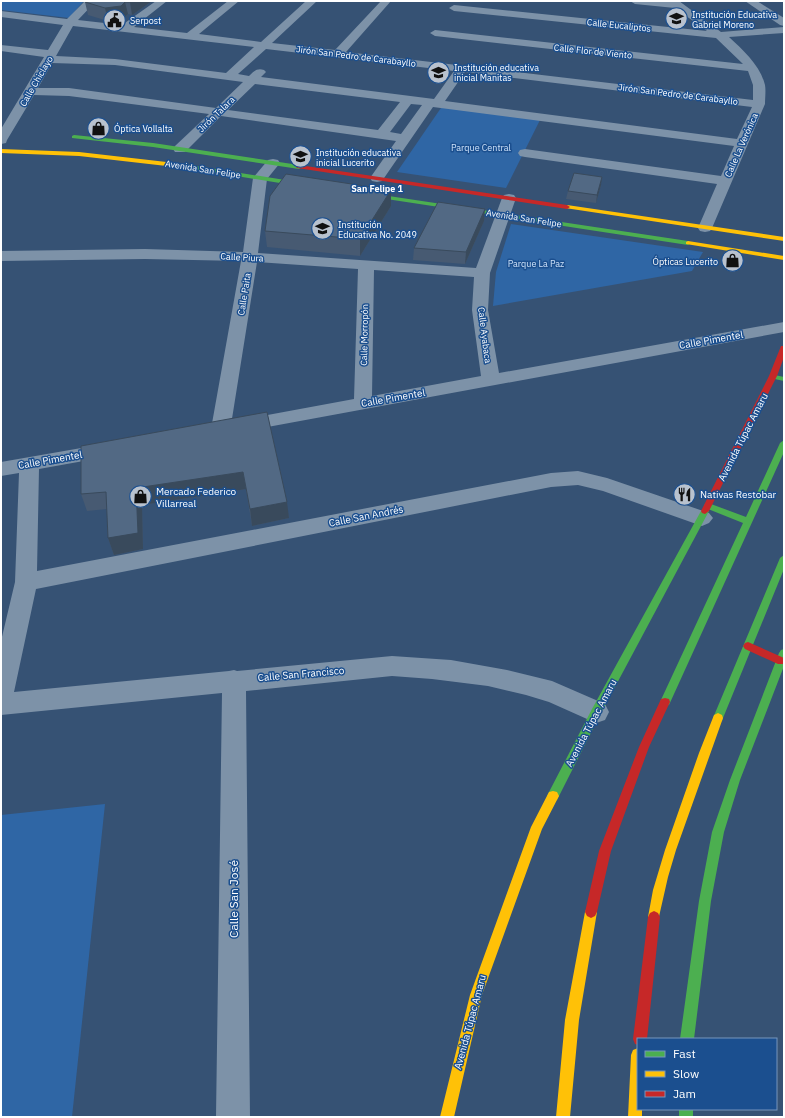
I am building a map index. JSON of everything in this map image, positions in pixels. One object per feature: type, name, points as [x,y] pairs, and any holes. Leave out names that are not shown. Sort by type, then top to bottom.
[{"type":"main road","name":"Avenida San Felipe","points":[[65,137],[124,141],[784,239]]},
{"type":"main road","name":"Avenida San Felipe","points":[[1,151],[44,150],[96,154],[322,188]]},
{"type":"main road","name":"Avenida San Felipe","points":[[354,192],[784,258]]},
{"type":"main road","name":"Avenida Túpac Amaru","points":[[447,1117],[476,995],[537,827],[596,712],[705,512],[773,376],[784,348]]},
{"type":"main road","points":[[773,376],[784,379]]},
{"type":"main road","points":[[563,1117],[572,1020],[590,918],[605,851],[644,747],[784,443]]},
{"type":"main road","points":[[705,512],[748,521]]},
{"type":"main road","points":[[640,1038],[656,902],[672,846],[706,747],[784,558]]},
{"type":"main road","points":[[687,1038],[704,901],[718,832],[735,780],[783,657],[748,646]]},
{"type":"main road","points":[[635,1117],[637,1076]]},
{"type":"street","name":"Calle Chiclayo","points":[[4,137],[70,22],[91,1]]},
{"type":"street","points":[[125,28],[162,1]]},
{"type":"street","points":[[190,36],[234,1]]},
{"type":"street","points":[[229,76],[312,1]]},
{"type":"street","points":[[338,54],[386,1]]},
{"type":"street","points":[[635,1],[675,3]]},
{"type":"street","points":[[750,1],[784,23]]},
{"type":"street","name":"Calle La Verónica","points":[[675,3],[733,46],[745,58],[759,84],[759,104],[705,228]]},
{"type":"street","name":"Calle Eucaliptos","points":[[452,11],[718,35],[784,30]]},
{"type":"street","name":"Calle Flor de Viento","points":[[452,11],[433,36],[751,68]]},
{"type":"street","name":"Jirón San Pedro de Carabayllo","points":[[1,14],[759,104]]},
{"type":"street","points":[[1,48],[50,57],[115,62],[229,76],[742,143]]},
{"type":"street","points":[[414,63],[422,51]]},
{"type":"street","points":[[239,67],[262,70],[253,80]]},
{"type":"street","points":[[377,178],[405,138],[462,68]]},
{"type":"street","name":"Jirón Talara","points":[[180,149],[253,80]]},
{"type":"street","points":[[29,92],[69,92],[405,138]]},
{"type":"street","points":[[381,135],[408,100]]},
{"type":"street","points":[[525,154],[725,181]]},
{"type":"street","points":[[260,178],[273,163]]},
{"type":"street","name":"Calle Paita","points":[[214,430],[250,257],[260,178]]},
{"type":"street","name":"Calle Ayabaca","points":[[491,380],[480,310],[482,273],[509,198]]},
{"type":"street","name":"Calle Piura","points":[[1,256],[41,260],[145,254],[250,257],[482,273]]},
{"type":"street","points":[[41,260],[142,264]]},
{"type":"street","name":"Calle Morropón","points":[[363,404],[366,266]]},
{"type":"street","name":"Calle Pimentel","points":[[214,430],[784,327]]},
{"type":"street","name":"Calle Pimentel","points":[[1,469],[124,447]]},
{"type":"street","points":[[1,694],[26,582],[29,464]]},
{"type":"street","name":"Calle San Andrés","points":[[26,582],[551,480],[578,478],[705,512]]},
{"type":"street","name":"Calle San Francisco","points":[[1,704],[234,680],[392,666],[450,670],[495,676],[547,690],[596,712]]},
{"type":"street","name":"Calle San José","points":[[233,1117],[234,680]]},
{"type":"green space","points":[[1,1],[84,1],[69,18],[1,10]]},
{"type":"green space","name":"Parque Central","points":[[443,105],[541,118],[506,188],[397,172]]},
{"type":"green space","name":"Parque La Paz","points":[[511,224],[703,252],[692,271],[493,306],[496,272]]},
{"type":"green space","points":[[105,804],[72,1117],[1,1117],[1,815]]},
{"type":"building","points":[[132,1],[125,2],[121,6],[105,8],[85,2]]},
{"type":"building","points":[[574,173],[602,177],[597,195],[568,191]]},
{"type":"building","name":"Institución Educativa No. 2049","points":[[286,174],[391,190],[360,239],[265,231],[270,196]]},
{"type":"building","points":[[438,202],[485,209],[466,252],[414,248]]},
{"type":"building","name":"Mercado Federico Villarreal","points":[[267,412],[287,502],[250,509],[243,472],[136,488],[138,533],[108,538],[106,492],[81,494],[81,446]]},
{"type":"traffic: fast","points":[[74,137],[153,145],[299,167]]},
{"type":"traffic: fast","points":[[184,166],[310,186]]},
{"type":"traffic: fast","points":[[362,194],[688,243]]},
{"type":"traffic: fast","points":[[773,376],[784,379]]},
{"type":"traffic: fast","points":[[665,702],[784,443]]},
{"type":"traffic: fast","points":[[708,506],[748,521]]},
{"type":"traffic: fast","points":[[553,796],[596,712],[705,511]]},
{"type":"traffic: fast","points":[[718,718],[784,558]]},
{"type":"traffic: fast","points":[[687,1038],[705,901],[718,832],[735,780],[784,653]]},
{"type":"traffic: fast","points":[[686,1110],[686,1117]]},
{"type":"traffic: slow","points":[[1,151],[79,154],[184,166]]},
{"type":"traffic: slow","points":[[567,207],[784,239]]},
{"type":"traffic: slow","points":[[688,243],[784,258]]},
{"type":"traffic: slow","points":[[654,917],[659,890],[671,850],[700,764],[718,718]]},
{"type":"traffic: slow","points":[[447,1117],[476,995],[537,827],[553,796]]},
{"type":"traffic: slow","points":[[563,1117],[572,1020],[591,912]]},
{"type":"traffic: slow","points":[[635,1117],[637,1076]]},
{"type":"traffic: jam","points":[[299,167],[567,207]]},
{"type":"traffic: jam","points":[[705,511],[773,376],[784,348]]},
{"type":"traffic: jam","points":[[748,646],[781,661]]},
{"type":"traffic: jam","points":[[591,912],[605,851],[644,747],[665,702]]},
{"type":"traffic: jam","points":[[640,1038],[654,917]]},
{"type":"place","name":"Institución Educativa Gabriel Moreno","points":[[677,19]]},
{"type":"place","name":"Serpost","points":[[115,20]]},
{"type":"place","name":"Institución educativa inicial Manitas","points":[[438,72]]},
{"type":"place","name":"Óptica Vollalta","points":[[99,128]]},
{"type":"place","name":"Institución educativa inicial Lucerito","points":[[301,157]]},
{"type":"place","name":"Institución Educativa No. 2049","points":[[323,229]]},
{"type":"place","name":"Ópticas Lucerito","points":[[733,261]]},
{"type":"place","name":"Nativas Restobar","points":[[684,494]]},
{"type":"place","name":"Mercado Federico Villarreal","points":[[140,497]]},
{"type":"district","name":"San Felipe 1","points":[[377,188]]}]
